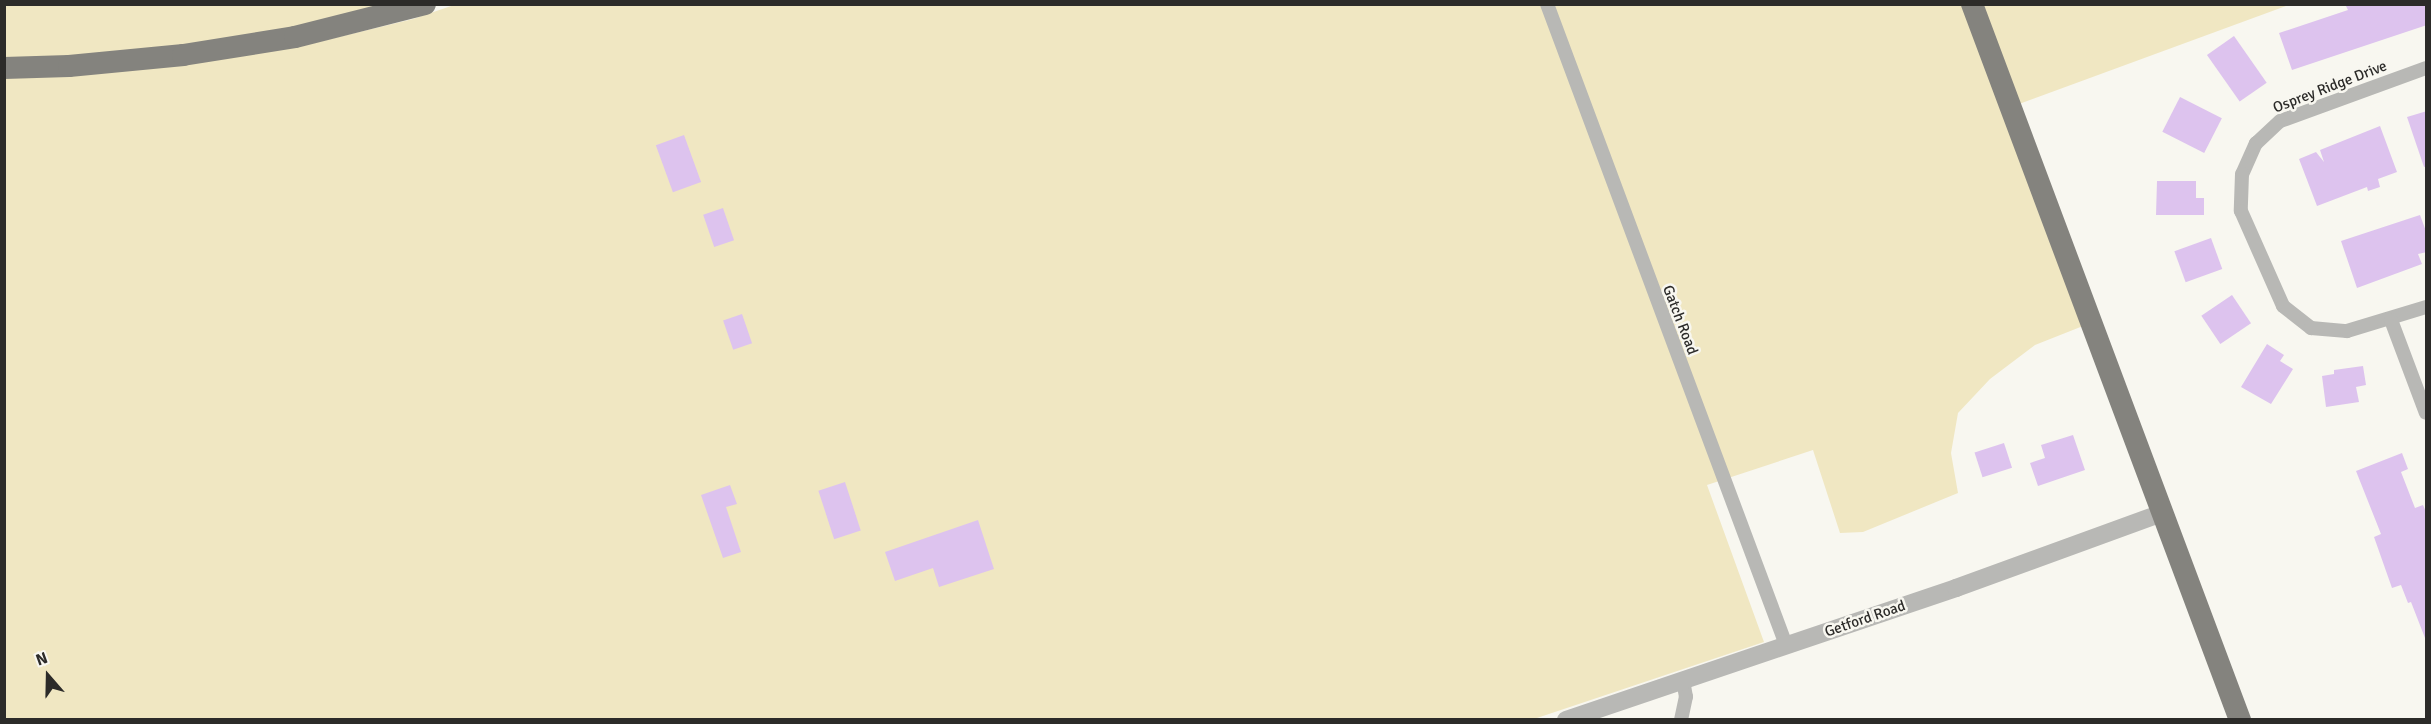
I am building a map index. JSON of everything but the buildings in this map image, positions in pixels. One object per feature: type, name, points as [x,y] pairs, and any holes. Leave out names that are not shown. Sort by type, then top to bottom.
[{"type":"main road","points":[[4,68],[69,66],[183,55],[295,37],[425,4]]},
{"type":"main road","points":[[1972,4],[2240,720]]},
{"type":"street","name":"Gatch Road","points":[[1547,4],[1786,645]]},
{"type":"street","name":"Osprey Ridge Drive","points":[[2427,68],[2280,120],[2256,143],[2242,174],[2241,211],[2283,306],[2311,328],[2347,331],[2391,320],[2427,307]]},
{"type":"street","points":[[2391,320],[2427,413]]},
{"type":"street","name":"Getford Road","points":[[1566,720],[1956,588],[2162,513]]},
{"type":"street","points":[[1681,720],[1686,698],[1683,680]]},
{"type":"shaded area","points":[[457,4],[1963,5],[2083,326],[2035,345],[1990,379],[1958,413],[1951,453],[1958,493],[1863,532],[1840,533],[1813,450],[1707,485],[1764,642],[1534,719],[5,719],[4,78],[297,47],[413,19]]},
{"type":"shaded area","points":[[4,5],[387,5],[293,27],[181,45],[68,56],[5,58]]},
{"type":"shaded area","points":[[1982,5],[2289,5],[2019,104]]}]
